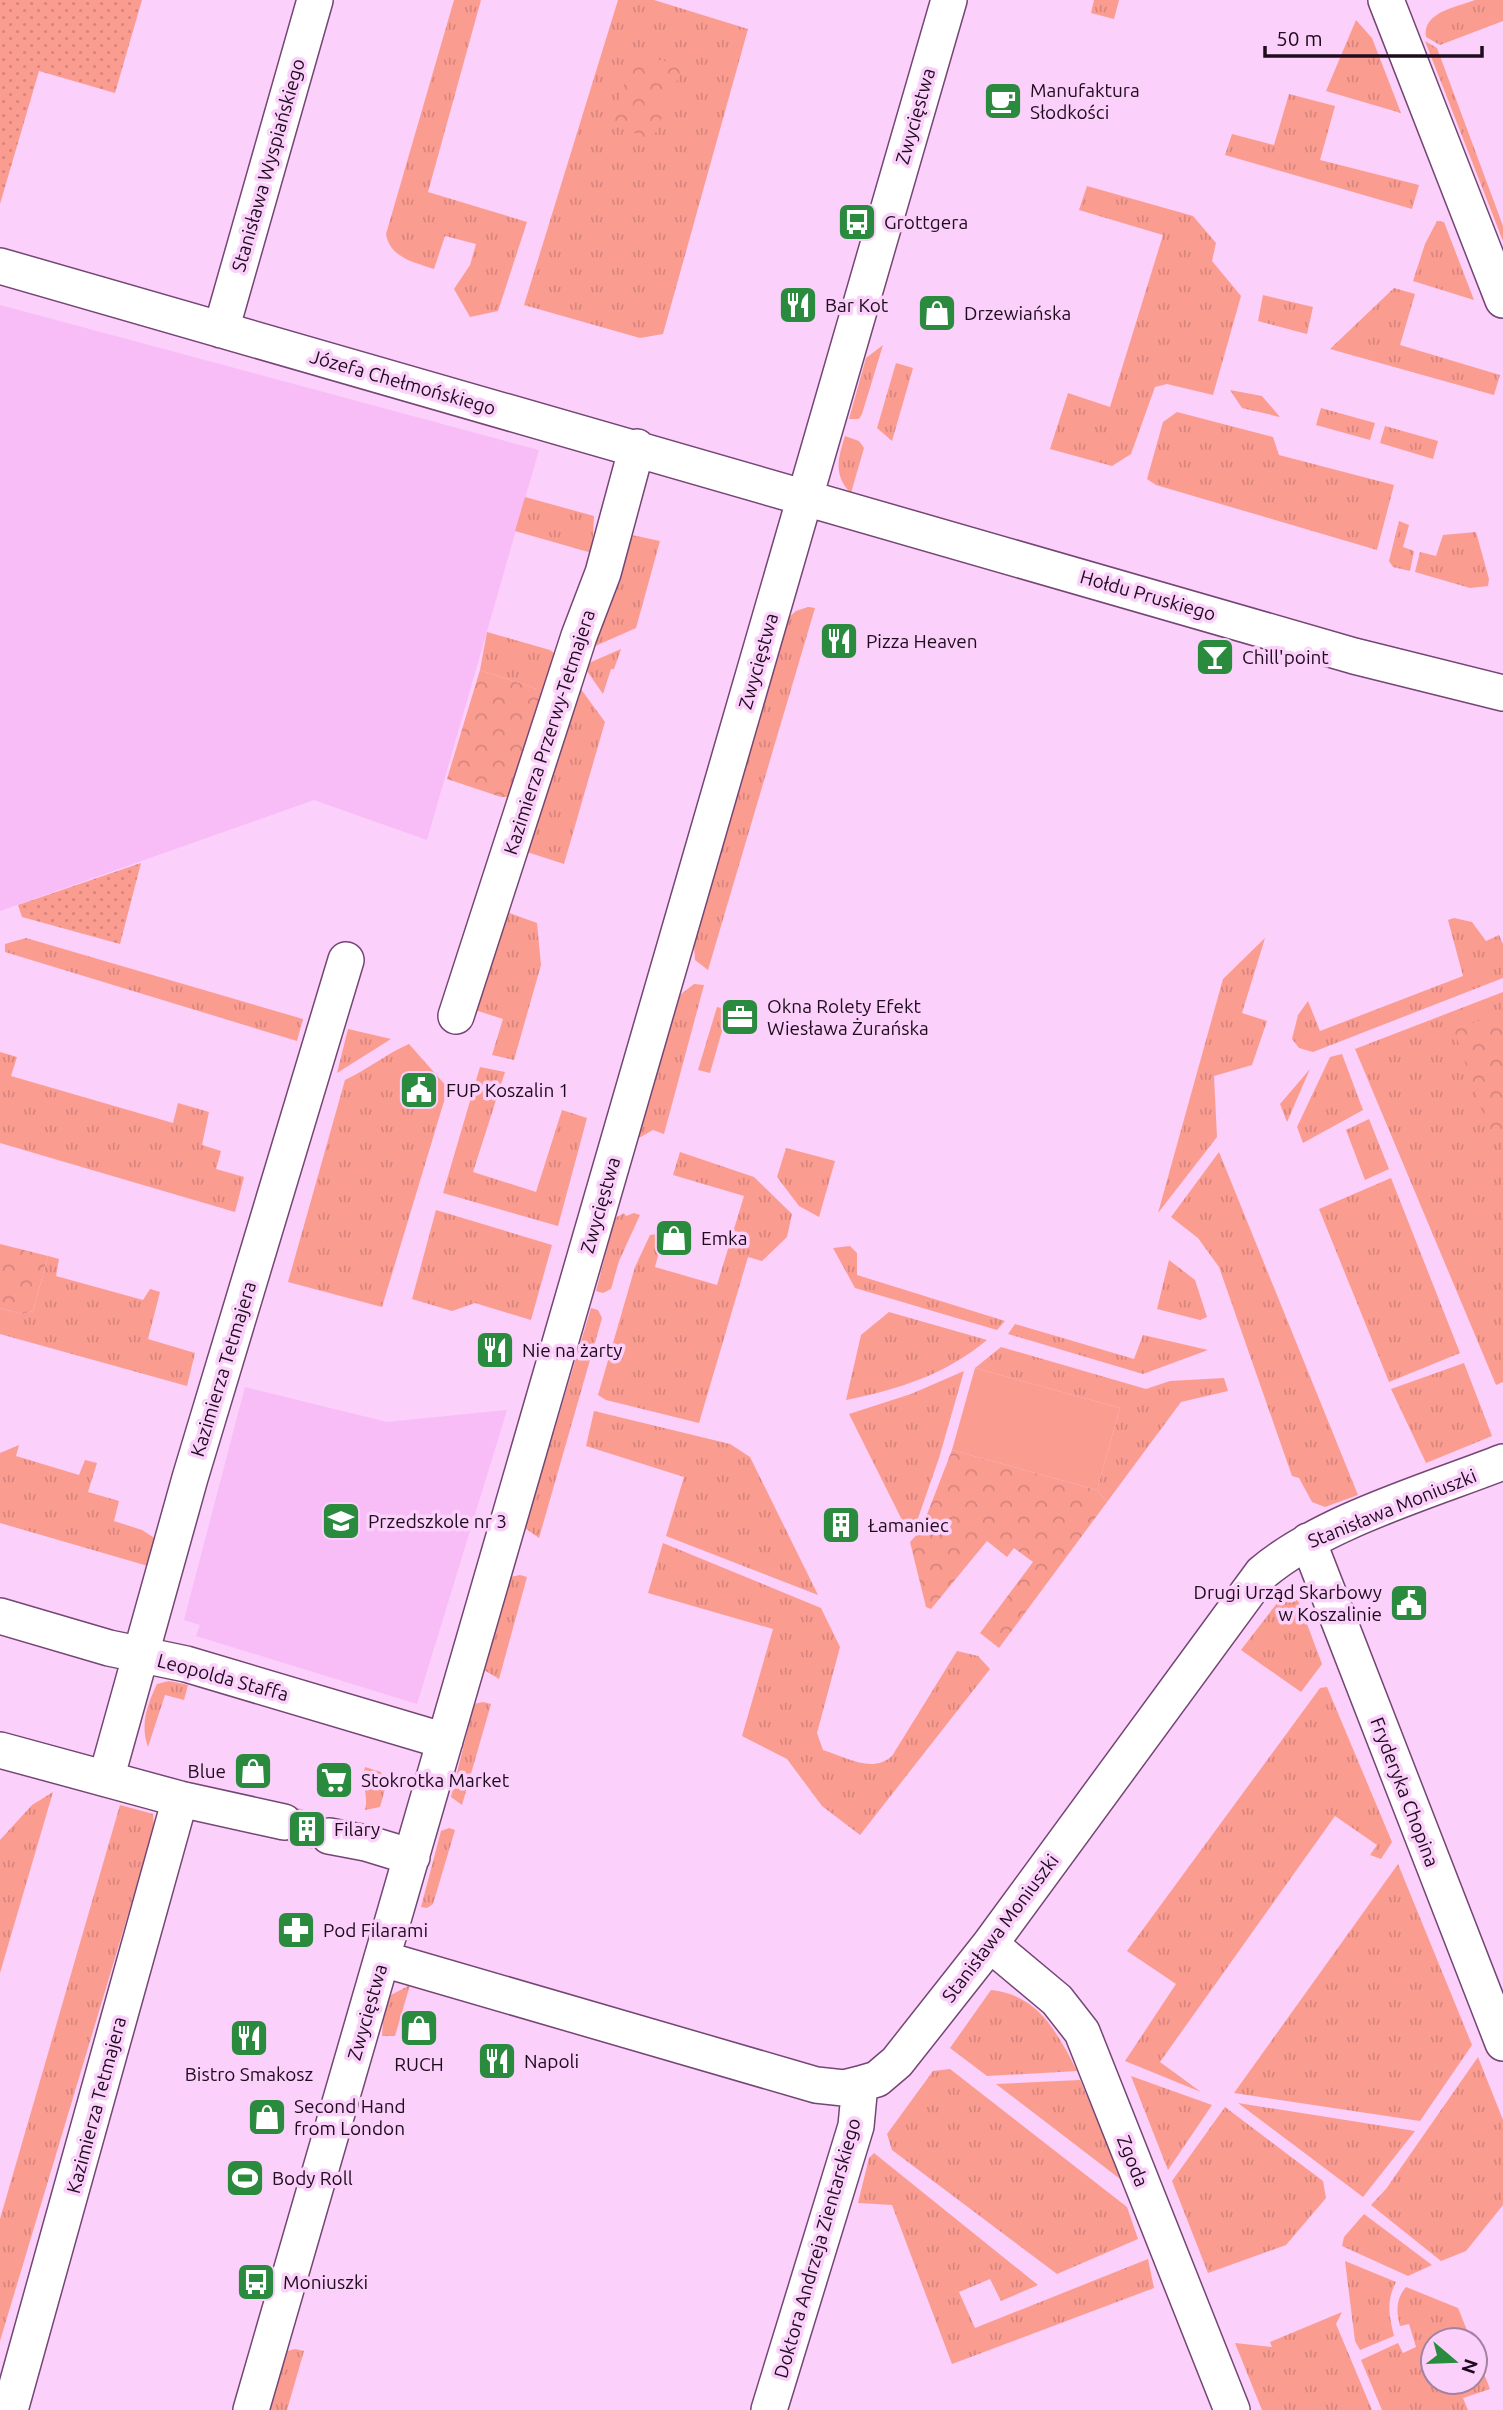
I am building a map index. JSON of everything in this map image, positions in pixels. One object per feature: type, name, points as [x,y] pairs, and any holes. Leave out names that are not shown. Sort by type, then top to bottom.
[{"type":"street","name":"Stanisława Wyspiańskiego","points":[[221,330],[315,0]]},
{"type":"street","name":"Zwycięstwa","points":[[251,2410],[949,0]]},
{"type":"street","points":[[1385,0],[1503,300]]},
{"type":"street","name":"Józefa Chełmońskiego","points":[[0,266],[806,496]]},
{"type":"street","name":"Kazimierza Przerwy-Tetmajera","points":[[456,1016],[579,636],[603,573],[636,447]]},
{"type":"street","name":"Hołdu Pruskiego","points":[[806,496],[1354,656],[1499,690]]},
{"type":"street","name":"Kazimierza Tetmajera","points":[[106,1779],[190,1478],[346,960]]},
{"type":"street","name":"Stanisława Moniuszki","points":[[383,1959],[816,2085],[844,2088],[877,2079],[897,2062],[989,1944],[1250,1587],[1277,1560],[1308,1541],[1503,1462]]},
{"type":"street","name":"Fryderyka Chopina","points":[[1308,1541],[1503,2043]]},
{"type":"street","name":"Leopolda Staffa","points":[[0,1616],[141,1655],[186,1664],[445,1741]]},
{"type":"street","points":[[0,1751],[180,1799],[284,1822]]},
{"type":"street","name":"Kazimierza Tetmajera","points":[[10,2410],[180,1799]]},
{"type":"street","points":[[329,1836],[366,1843],[412,1857]]},
{"type":"street","name":"Zgoda","points":[[989,1944],[1057,2000],[1082,2032],[1232,2410]]},
{"type":"street","name":"Doktora Andrzeja Zientarskiego","points":[[769,2410],[856,2126],[860,2084]]},
{"type":"shaded area","points":[[0,305],[539,450],[427,840],[314,800],[0,911]]},
{"type":"shaded area","name":"Przedszkole nr 3","points":[[245,1387],[387,1422],[507,1410],[417,1704],[196,1636],[200,1625],[184,1620]]},
{"type":"green space","points":[[0,0],[142,0],[115,93],[39,71],[0,204]]},
{"type":"green space","points":[[454,0],[481,0],[428,192],[527,222],[498,311],[470,317],[454,289],[470,265],[476,244],[445,236],[434,269],[398,254],[392,249],[386,234]]},
{"type":"green space","points":[[618,0],[654,0],[748,29],[663,334],[640,338],[524,305]]},
{"type":"green space","points":[[1094,0],[1119,0],[1114,19],[1091,13]]},
{"type":"green space","points":[[1475,0],[1503,0],[1503,21],[1440,45],[1426,37],[1429,22],[1435,16]]},
{"type":"green space","points":[[1356,20],[1372,38],[1401,113],[1326,91]]},
{"type":"green space","points":[[1425,41],[1437,48],[1503,226],[1503,241]]},
{"type":"green space","points":[[633,53],[683,66],[652,141],[613,123]]},
{"type":"green space","points":[[1289,94],[1335,106],[1320,160],[1419,185],[1412,209],[1225,155],[1232,134],[1274,145]]},
{"type":"green space","points":[[1087,186],[1193,216],[1216,243],[1212,261],[1241,296],[1213,395],[1167,384],[1155,387],[1131,454],[1112,466],[1050,449],[1068,393],[1110,407],[1163,235],[1079,210]]},
{"type":"green space","points":[[1437,221],[1444,222],[1474,300],[1413,281],[1425,244]]},
{"type":"green space","points":[[1394,288],[1415,294],[1400,345],[1500,375],[1494,395],[1330,349]]},
{"type":"green space","points":[[1263,295],[1313,307],[1307,334],[1258,321]]},
{"type":"green space","points":[[883,345],[862,414],[859,419],[849,419],[866,358]]},
{"type":"green space","points":[[896,363],[913,368],[892,441],[877,428]]},
{"type":"green space","points":[[1230,390],[1262,396],[1280,417],[1242,408]]},
{"type":"green space","points":[[1321,408],[1375,423],[1370,440],[1316,425]]},
{"type":"green space","points":[[1177,412],[1273,437],[1279,455],[1394,485],[1377,550],[1156,485],[1147,479],[1163,422]]},
{"type":"green space","points":[[1385,426],[1438,441],[1433,459],[1380,443]]},
{"type":"green space","points":[[845,436],[859,441],[864,448],[851,493],[839,473],[839,459]]},
{"type":"green space","points":[[525,497],[594,516],[592,553],[515,531]]},
{"type":"green space","points":[[1399,521],[1409,525],[1403,547],[1414,551],[1410,571],[1393,567],[1389,561]]},
{"type":"green space","points":[[1476,532],[1489,579],[1488,586],[1470,588],[1415,572],[1420,552],[1436,556],[1443,535]]},
{"type":"green space","points":[[627,534],[660,541],[636,628],[584,651]]},
{"type":"green space","points":[[815,608],[708,970],[695,960],[694,945],[788,618],[796,611]]},
{"type":"green space","points":[[487,632],[550,650],[560,658],[549,693],[480,670]]},
{"type":"green space","points":[[621,649],[603,694],[587,671],[589,663]]},
{"type":"green space","points":[[480,670],[549,693],[512,797],[501,797],[447,779]]},
{"type":"green space","points":[[572,677],[605,722],[564,864],[527,852]]},
{"type":"green space","points":[[141,863],[120,944],[22,917],[18,905]]},
{"type":"green space","points":[[504,911],[537,923],[541,965],[514,1060],[492,1055],[503,1019],[475,1010]]},
{"type":"green space","points":[[1454,918],[1472,922],[1486,941],[1499,935],[1503,944],[1503,978],[1313,1052],[1299,1048],[1292,1039],[1298,1015],[1308,1001],[1320,1031],[1463,976],[1448,920]]},
{"type":"green space","points":[[26,938],[303,1019],[297,1041],[5,952],[5,944]]},
{"type":"green space","points":[[1265,938],[1242,1013],[1267,1021],[1252,1065],[1214,1076],[1217,1137],[1158,1213],[1223,979]]},
{"type":"green space","points":[[694,984],[704,985],[664,1134],[653,1130],[637,1139],[680,995]]},
{"type":"green space","points":[[1503,992],[1503,1382],[1496,1385],[1355,1049]]},
{"type":"green space","points":[[717,1007],[728,1010],[710,1073],[698,1070]]},
{"type":"green space","points":[[1503,1012],[1503,1129],[1490,1135],[1454,1030]]},
{"type":"green space","points":[[348,1029],[391,1039],[337,1073]]},
{"type":"green space","points":[[409,1044],[448,1088],[382,1307],[288,1282],[345,1080]]},
{"type":"green space","points":[[0,1052],[17,1057],[11,1076],[173,1123],[178,1103],[209,1112],[202,1145],[221,1151],[216,1169],[244,1177],[235,1212],[0,1143]]},
{"type":"green space","points":[[1342,1054],[1363,1110],[1303,1143],[1297,1127],[1330,1057]]},
{"type":"green space","points":[[480,1067],[505,1072],[473,1172],[536,1192],[562,1110],[587,1118],[558,1226],[443,1193]]},
{"type":"green space","points":[[1310,1069],[1287,1122],[1280,1104]]},
{"type":"green space","points":[[1369,1119],[1389,1169],[1365,1180],[1346,1130]]},
{"type":"green space","points":[[786,1148],[835,1161],[819,1217],[799,1206],[777,1177]]},
{"type":"green space","points":[[680,1152],[754,1177],[792,1214],[787,1237],[762,1261],[748,1257],[699,1423],[606,1400],[598,1395],[635,1267],[650,1235],[664,1233],[655,1267],[717,1285],[744,1196],[673,1175]]},
{"type":"green space","points":[[1219,1152],[1358,1495],[1325,1507],[1312,1502],[1299,1478],[1292,1476],[1219,1267],[1198,1238],[1171,1217]]},
{"type":"green space","points":[[1391,1178],[1460,1353],[1389,1382],[1319,1209]]},
{"type":"green space","points":[[436,1210],[552,1245],[531,1320],[475,1303],[452,1311],[412,1299]]},
{"type":"green space","points":[[624,1213],[626,1216],[634,1213],[640,1215],[619,1261],[611,1289],[603,1293],[596,1291],[615,1218]]},
{"type":"green space","points":[[0,1244],[48,1256],[33,1311],[22,1314],[0,1308]]},
{"type":"green space","points":[[850,1246],[857,1253],[857,1275],[1005,1321],[997,1330],[855,1288],[833,1248]]},
{"type":"green space","points":[[48,1256],[59,1259],[56,1276],[143,1300],[150,1289],[160,1292],[148,1339],[195,1353],[187,1386],[0,1334],[0,1308],[22,1314],[33,1311]]},
{"type":"green space","points":[[1169,1260],[1195,1280],[1207,1317],[1200,1320],[1157,1309]]},
{"type":"green space","points":[[591,1308],[598,1310],[602,1318],[539,1538],[525,1528]]},
{"type":"green space","points":[[889,1312],[987,1340],[955,1363],[921,1379],[846,1400],[861,1335]]},
{"type":"green space","points":[[1015,1324],[1134,1359],[1143,1335],[1208,1350],[1143,1374],[1008,1334]]},
{"type":"green space","points":[[1001,1347],[1146,1389],[1170,1381],[1224,1378],[1228,1391],[1181,1402],[1107,1502],[1097,1490],[1120,1408],[975,1368]]},
{"type":"green space","points":[[1464,1363],[1492,1436],[1426,1463],[1391,1389]]},
{"type":"green space","points":[[975,1368],[1120,1408],[1097,1490],[952,1450]]},
{"type":"green space","points":[[964,1371],[939,1458],[916,1524],[907,1530],[849,1414],[911,1394]]},
{"type":"green space","points":[[594,1411],[730,1444],[750,1457],[818,1595],[666,1536],[684,1477],[586,1446]]},
{"type":"green space","points":[[19,1445],[16,1456],[79,1475],[85,1460],[97,1463],[88,1492],[119,1501],[114,1521],[142,1530],[156,1539],[148,1566],[0,1523],[0,1453]]},
{"type":"green space","points":[[952,1450],[1097,1490],[1107,1502],[999,1648],[980,1633],[1033,1562],[1014,1548],[1007,1557],[987,1541],[931,1609],[926,1607],[910,1542],[921,1530]]},
{"type":"green space","points":[[663,1543],[821,1608],[840,1647],[817,1733],[823,1750],[867,1764],[884,1761],[892,1756],[957,1651],[978,1656],[990,1669],[860,1835],[822,1806],[787,1759],[742,1736],[773,1629],[648,1593]]},
{"type":"green space","points":[[510,1577],[527,1577],[499,1679],[484,1670]]},
{"type":"green space","points":[[1281,1598],[1298,1600],[1322,1664],[1301,1692],[1241,1650]]},
{"type":"green space","points":[[169,1681],[188,1685],[184,1700],[165,1695],[148,1747],[145,1723],[148,1707],[157,1684]]},
{"type":"green space","points":[[1327,1687],[1392,1842],[1381,1859],[1370,1855],[1377,1845],[1335,1816],[1160,2062],[1201,2092],[1125,2061],[1176,1984],[1127,1951],[1320,1688]]},
{"type":"green space","points":[[474,1704],[491,1704],[462,1805],[451,1797]]},
{"type":"green space","points":[[365,1767],[381,1772],[385,1789],[380,1807],[365,1810],[363,1778]]},
{"type":"green space","points":[[53,1792],[0,1973],[0,1840],[32,1805]]},
{"type":"green space","points":[[120,1805],[153,1814],[154,1828],[0,2341],[0,2219]]},
{"type":"green space","points":[[449,1828],[455,1830],[433,1904],[427,1908],[421,1907],[441,1831]]},
{"type":"green space","points":[[1398,1864],[1472,2045],[1420,2121],[1234,2093]]},
{"type":"green space","points":[[410,1985],[395,2036],[382,2036],[383,2020],[391,1995]]},
{"type":"green space","points":[[991,1990],[1007,1993],[1034,2008],[1062,2043],[1077,2071],[987,2076],[950,2048]]},
{"type":"green space","points":[[1478,2057],[1503,2120],[1503,2205],[1466,2251],[1441,2261],[1371,2205],[1386,2189]]},
{"type":"green space","points":[[950,2069],[1127,2207],[1138,2239],[1057,2274],[892,2150],[887,2134],[933,2071]]},
{"type":"green space","points":[[1131,2076],[1212,2105],[1168,2170]]},
{"type":"green space","points":[[1080,2080],[1124,2182],[996,2084]]},
{"type":"green space","points":[[1238,2103],[1415,2131],[1363,2197]]},
{"type":"green space","points":[[1225,2107],[1323,2181],[1326,2198],[1286,2245],[1208,2273],[1172,2181]]},
{"type":"green space","points":[[874,2153],[1038,2285],[1001,2301],[990,2279],[959,2292],[975,2328],[1148,2259],[1154,2288],[952,2364],[892,2205],[858,2203],[869,2158]]},
{"type":"green space","points":[[1364,2214],[1432,2265],[1408,2276],[1342,2246],[1344,2237]]},
{"type":"green space","points":[[1345,2261],[1396,2282],[1389,2309],[1394,2336],[1360,2350],[1355,2341]]},
{"type":"green space","points":[[1406,2287],[1458,2308],[1465,2326],[1419,2326],[1419,2396],[1469,2396],[1463,2398],[1468,2410],[1382,2410],[1361,2360],[1398,2343],[1403,2353],[1416,2347],[1409,2324],[1400,2326],[1398,2310]]},
{"type":"green space","points":[[1342,2312],[1336,2324],[1372,2410],[1262,2410],[1235,2343],[1272,2347],[1270,2342]]},
{"type":"green space","points":[[287,2351],[304,2351],[287,2410],[270,2410]]},
{"type":"tunnel","points":[[284,1822],[329,1836]]},
{"type":"place","name":"Manufaktura Słodkości","points":[[1003,101]]},
{"type":"place","name":"Grottgera","points":[[857,222]]},
{"type":"place","name":"Bar Kot","points":[[798,305]]},
{"type":"place","name":"Drzewiańska","points":[[937,313]]},
{"type":"place","name":"Pizza Heaven","points":[[839,641]]},
{"type":"place","name":"Chill'point","points":[[1215,657]]},
{"type":"place","name":"Okna Rolety Efekt Wiesława Żurańska","points":[[740,1017]]},
{"type":"place","name":"FUP Koszalin 1","points":[[419,1090]]},
{"type":"place","name":"Emka","points":[[674,1238]]},
{"type":"place","name":"Nie na żarty","points":[[495,1350]]},
{"type":"place","name":"Przedszkole nr 3","points":[[341,1521]]},
{"type":"place","name":"Łamaniec","points":[[841,1525]]},
{"type":"place","name":"Drugi Urząd Skarbowy w Koszalinie","points":[[1409,1603]]},
{"type":"place","name":"Blue","points":[[253,1771]]},
{"type":"place","name":"Stokrotka Market","points":[[334,1780]]},
{"type":"place","name":"Filary","points":[[307,1829]]},
{"type":"place","name":"Pod Filarami","points":[[296,1930]]},
{"type":"place","name":"RUCH","points":[[419,2028]]},
{"type":"place","name":"Bistro Smakosz","points":[[249,2038]]},
{"type":"place","name":"Napoli","points":[[497,2061]]},
{"type":"place","name":"Second Hand from London","points":[[267,2117]]},
{"type":"place","name":"Body Roll","points":[[245,2178]]},
{"type":"place","name":"Moniuszki","points":[[256,2282]]}]
